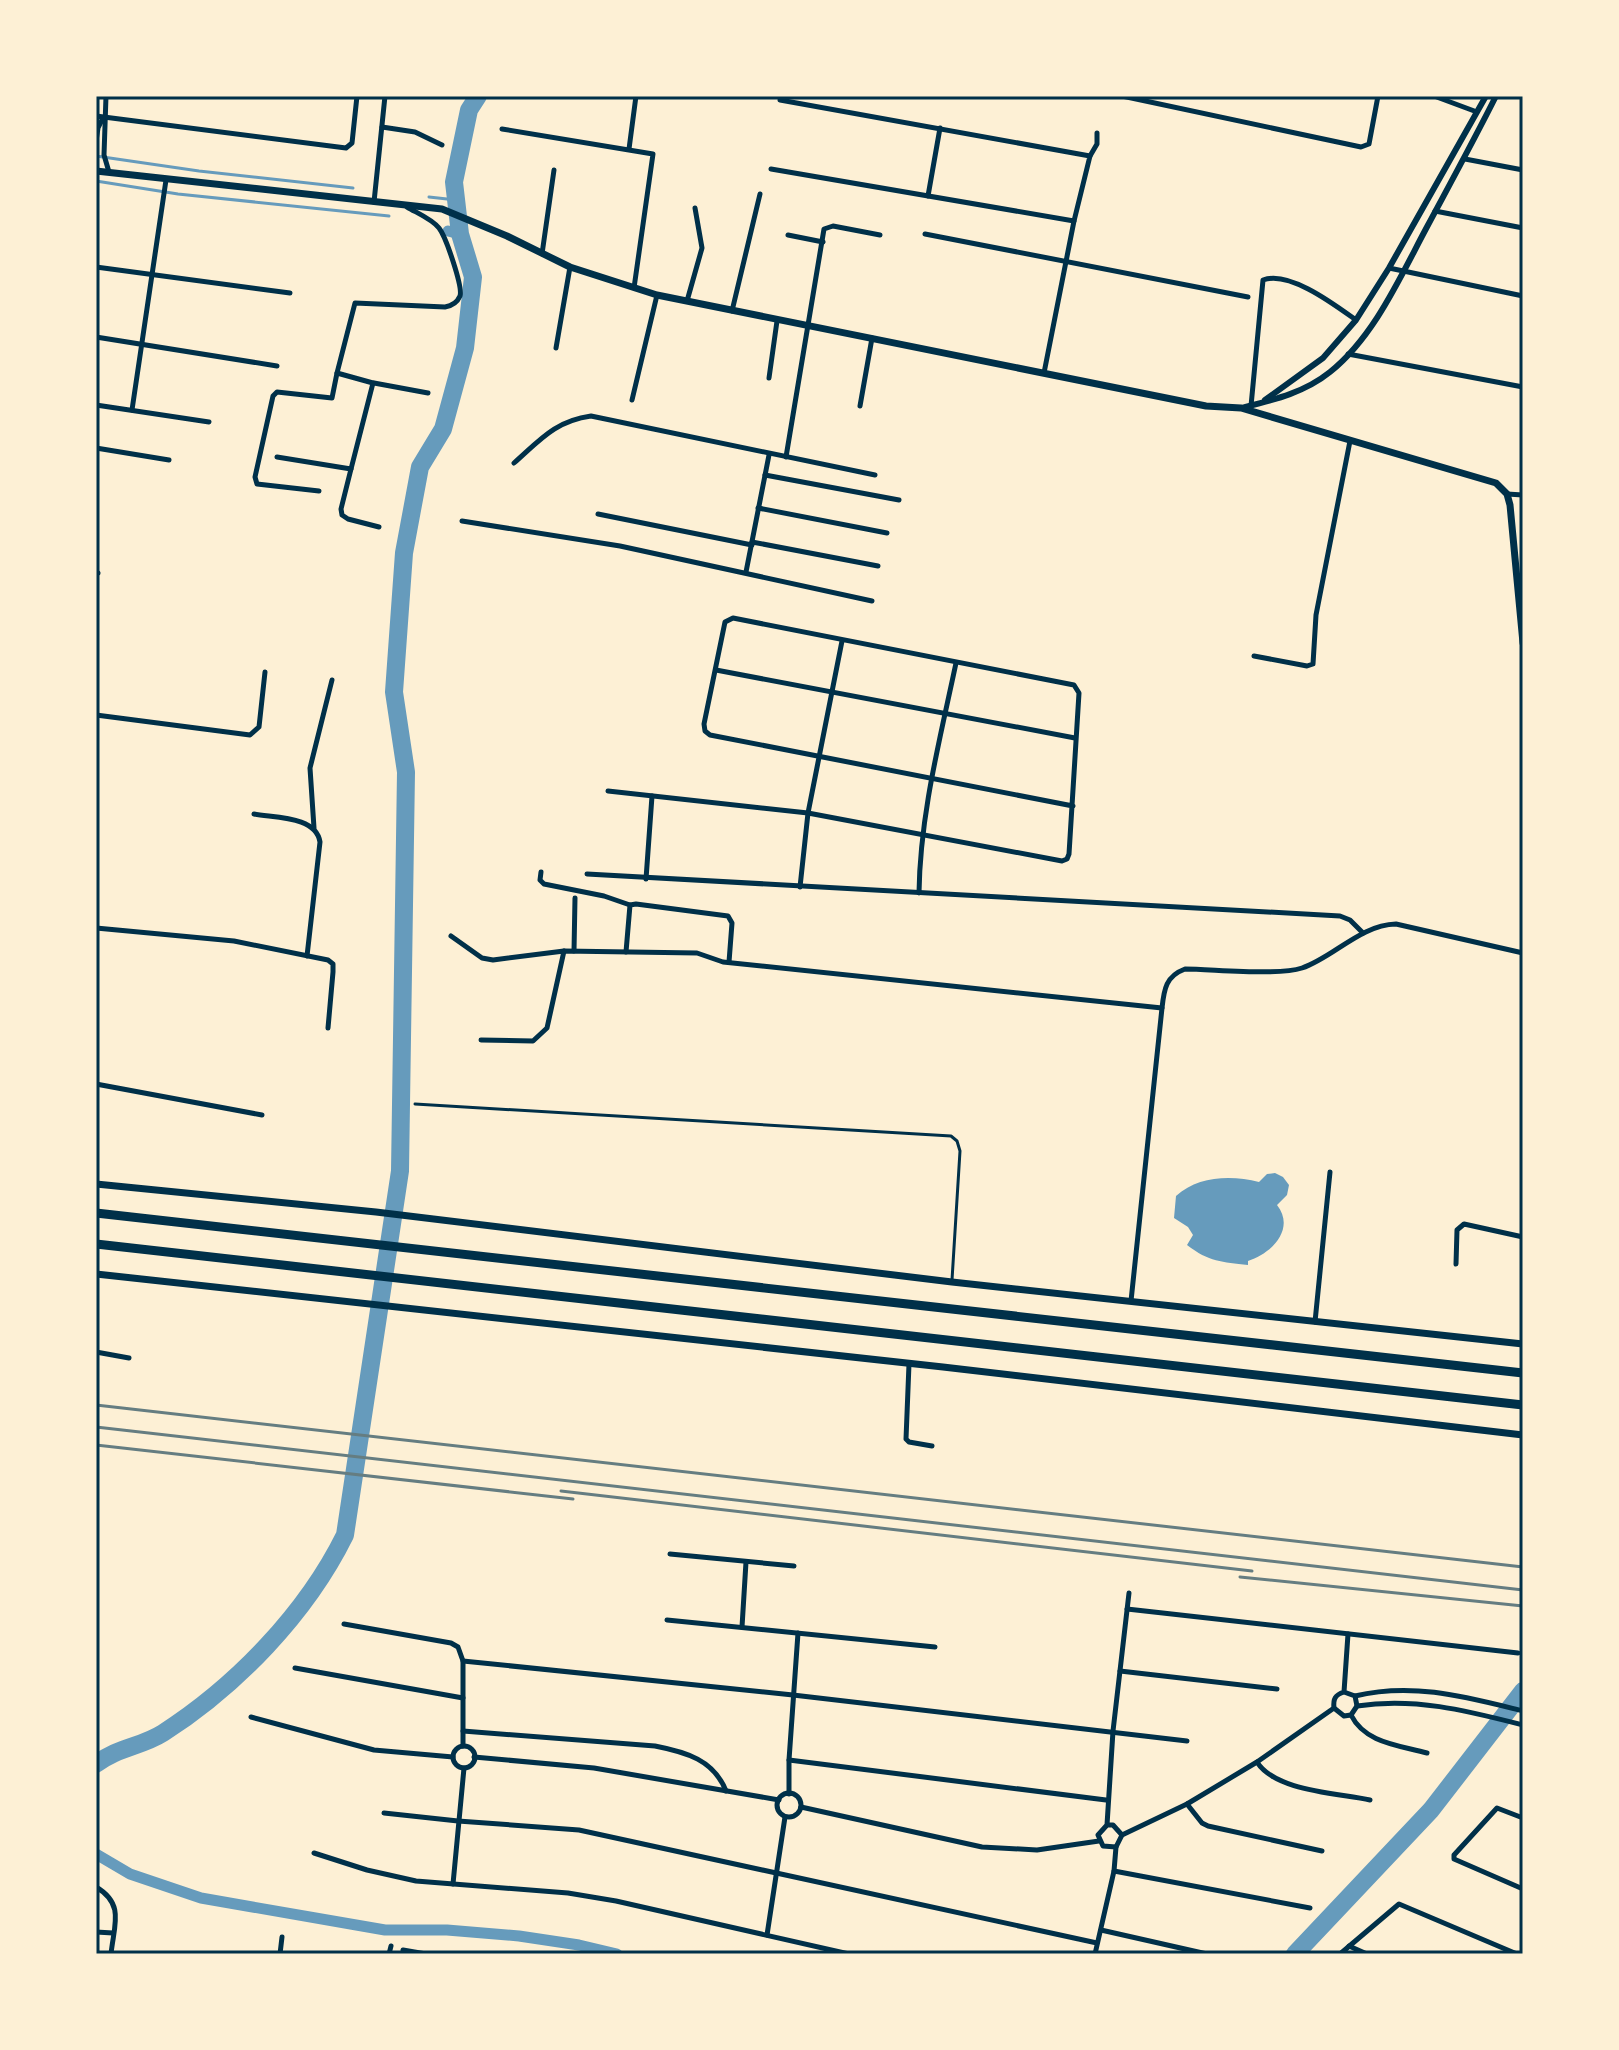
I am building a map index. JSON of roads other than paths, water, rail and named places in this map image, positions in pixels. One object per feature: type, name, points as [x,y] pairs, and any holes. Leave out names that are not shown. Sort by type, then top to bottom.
[{"type":"highway","points":[[96,1213],[1523,1373]]},
{"type":"highway","points":[[96,1244],[1523,1405]]},
{"type":"main road","points":[[96,171],[165,183],[442,209],[497,231],[570,267],[657,295],[1206,406],[1241,408],[1496,483],[1507,494],[1523,643]]},
{"type":"main road","points":[[96,1184],[376,1212],[952,1282],[1523,1344]]},
{"type":"main road","points":[[96,1274],[1523,1435]]},
{"type":"street","points":[[106,96],[104,155],[110,173]]},
{"type":"street","points":[[96,116],[346,148],[352,143],[357,96]]},
{"type":"street","points":[[374,202],[385,96]]},
{"type":"street","points":[[629,149],[636,96]]},
{"type":"street","points":[[1122,96],[1361,147],[1369,144],[1378,96]]},
{"type":"street","points":[[1434,96],[1477,112]]},
{"type":"street","points":[[1263,402],[1323,358],[1356,320],[1389,268],[1486,96]]},
{"type":"street","points":[[1241,408],[1293,394],[1311,385],[1348,354],[1403,272],[1496,96]]},
{"type":"street","points":[[780,100],[1090,156]]},
{"type":"street","points":[[96,141],[104,117]]},
{"type":"street","points":[[382,127],[415,132],[442,145]]},
{"type":"street","points":[[928,196],[940,128]]},
{"type":"street","points":[[502,129],[649,152],[654,159],[634,288]]},
{"type":"street","points":[[1044,373],[1065,261],[1090,156],[1097,144],[1097,133]]},
{"type":"street","points":[[1465,159],[1523,170]]},
{"type":"street","points":[[771,169],[1074,221]]},
{"type":"street","points":[[542,254],[554,170]]},
{"type":"street","points":[[132,410],[165,183]]},
{"type":"street","points":[[732,311],[760,194]]},
{"type":"street","points":[[319,491],[257,484],[255,477],[273,396],[277,392],[332,398],[355,303],[445,307],[451,306],[461,294],[445,237],[437,225],[401,204]]},
{"type":"street","points":[[687,302],[702,248],[695,208]]},
{"type":"street","points":[[1435,211],[1523,228]]},
{"type":"street","points":[[786,457],[824,229],[827,226],[880,235]]},
{"type":"street","points":[[925,234],[1248,297]]},
{"type":"street","points":[[788,235],[823,242]]},
{"type":"street","points":[[96,267],[290,293]]},
{"type":"street","points":[[556,348],[570,267]]},
{"type":"street","points":[[1389,268],[1523,296]]},
{"type":"street","points":[[1251,406],[1263,280],[1280,279],[1315,292],[1356,320]]},
{"type":"street","points":[[632,400],[657,295]]},
{"type":"street","points":[[769,378],[777,321]]},
{"type":"street","points":[[96,337],[277,366]]},
{"type":"street","points":[[860,406],[872,338]]},
{"type":"street","points":[[1348,354],[1523,387]]},
{"type":"street","points":[[337,373],[428,393]]},
{"type":"street","points":[[373,383],[341,509],[342,515],[348,519],[379,527]]},
{"type":"street","points":[[96,405],[209,422]]},
{"type":"street","points":[[514,463],[555,427],[571,419],[591,416],[875,475]]},
{"type":"street","points":[[1254,656],[1307,666],[1313,664],[1316,615],[1350,441]]},
{"type":"street","points":[[96,448],[169,460]]},
{"type":"street","points":[[746,572],[769,455]]},
{"type":"street","points":[[277,457],[351,469]]},
{"type":"street","points":[[765,475],[899,500]]},
{"type":"street","points":[[1507,494],[1523,495]]},
{"type":"street","points":[[758,508],[887,533]]},
{"type":"street","points":[[598,514],[878,566]]},
{"type":"street","points":[[462,521],[620,546],[872,601]]},
{"type":"street","points":[[608,791],[808,813],[1062,861],[1067,859],[1073,806],[1079,693],[1074,685],[728,618],[705,731],[710,735],[1073,806]]},
{"type":"street","points":[[800,887],[808,813],[842,641]]},
{"type":"street","points":[[919,893],[923,834],[932,777],[956,663]]},
{"type":"street","points":[[716,670],[1075,738]]},
{"type":"street","points":[[96,715],[250,735],[259,727],[265,672]]},
{"type":"street","points":[[314,828],[310,768],[332,680]]},
{"type":"street","points":[[646,879],[652,796]]},
{"type":"street","points":[[254,814],[298,821],[314,828],[319,834],[307,956]]},
{"type":"street","points":[[541,872],[540,880],[544,884],[604,896],[630,905],[728,916],[732,923],[729,962]]},
{"type":"street","points":[[587,874],[1340,916],[1350,920],[1363,933]]},
{"type":"street","points":[[574,951],[575,898]]},
{"type":"street","points":[[626,952],[630,905]]},
{"type":"street","points":[[1131,1301],[1164,987],[1176,972],[1185,969],[1299,969],[1363,933],[1386,924],[1523,953]]},
{"type":"street","points":[[96,928],[234,941],[328,960],[333,964],[328,1028]]},
{"type":"street","points":[[451,936],[482,958],[493,960],[564,951],[697,953],[729,962],[1162,1008]]},
{"type":"street","points":[[481,1040],[533,1041],[540,1037],[547,1028],[564,951]]},
{"type":"street","points":[[96,1084],[262,1115]]},
{"type":"street","points":[[1315,1322],[1330,1172]]},
{"type":"street","points":[[1456,1264],[1457,1230],[1464,1224],[1523,1237]]},
{"type":"street","points":[[96,1352],[129,1358]]},
{"type":"street","points":[[909,1364],[905,1435],[909,1442],[932,1446]]},
{"type":"street","points":[[670,1554],[794,1566]]},
{"type":"street","points":[[742,1627],[746,1562]]},
{"type":"street","points":[[1107,1825],[1106,1800],[1129,1593]]},
{"type":"street","points":[[1127,1609],[1518,1653]]},
{"type":"street","points":[[667,1620],[935,1647]]},
{"type":"street","points":[[344,1624],[451,1643],[458,1647],[463,1661],[463,1746]]},
{"type":"street","points":[[789,1794],[798,1633]]},
{"type":"street","points":[[1344,1692],[1348,1634]]},
{"type":"street","points":[[463,1661],[793,1695],[1187,1741]]},
{"type":"street","points":[[295,1668],[463,1698]]},
{"type":"street","points":[[1120,1671],[1277,1689]]},
{"type":"street","points":[[1355,1696],[1357,1706],[1351,1715],[1344,1716],[1334,1708],[1333,1701],[1344,1692],[1355,1696],[1400,1688],[1465,1697],[1523,1711]]},
{"type":"street","points":[[1462,1711],[1465,1697]]},
{"type":"street","points":[[1357,1706],[1383,1702],[1408,1703],[1523,1725]]},
{"type":"street","points":[[1095,1954],[1114,1871],[1116,1847],[1122,1835],[1187,1804],[1257,1762],[1334,1708]]},
{"type":"street","points":[[1351,1715],[1361,1730],[1371,1737],[1427,1753]]},
{"type":"street","points":[[251,1717],[374,1750],[453,1757]]},
{"type":"street","points":[[463,1731],[672,1749],[692,1755],[711,1767],[720,1777],[726,1792]]},
{"type":"street","points":[[463,1746],[471,1749],[474,1757],[471,1764],[464,1768],[456,1764],[453,1757],[456,1749],[463,1746]]},
{"type":"street","points":[[474,1757],[594,1768],[779,1800],[789,1794],[797,1796],[801,1807],[797,1814],[785,1817]]},
{"type":"street","points":[[789,1760],[1106,1800]]},
{"type":"street","points":[[1257,1762],[1271,1778],[1370,1800]]},
{"type":"street","points":[[453,1884],[464,1768]]},
{"type":"street","points":[[779,1800],[779,1812],[785,1817]]},
{"type":"street","points":[[1187,1804],[1208,1826],[1322,1851]]},
{"type":"street","points":[[801,1807],[982,1847],[1037,1850],[1099,1841]]},
{"type":"street","points":[[1523,1818],[1497,1808],[1454,1855],[1454,1859],[1523,1889]]},
{"type":"street","points":[[384,1813],[579,1830],[1097,1943]]},
{"type":"street","points":[[767,1935],[785,1817]]},
{"type":"street","points":[[1116,1847],[1103,1846],[1099,1841],[1101,1829],[1113,1825],[1122,1835]]},
{"type":"street","points":[[314,1853],[391,1877],[595,1897],[849,1954]]},
{"type":"street","points":[[1114,1871],[1310,1908]]},
{"type":"street","points":[[96,1887],[109,1894],[114,1902],[111,1954]]},
{"type":"street","points":[[1340,1954],[1399,1904],[1517,1954]]},
{"type":"street","points":[[1101,1930],[1207,1954]]},
{"type":"street","points":[[96,1932],[113,1933]]},
{"type":"street","points":[[280,1954],[282,1937]]},
{"type":"street","points":[[389,1954],[391,1946]]},
{"type":"street","points":[[1349,1946],[1367,1954]]},
{"type":"street","points":[[403,1950],[426,1954]]},
{"type":"lane","points":[[415,1104],[951,1136],[959,1143],[960,1151],[952,1282]]},
{"type":"water","points":[[1275,1173],[1289,1185],[1287,1195],[1277,1205],[1284,1223],[1282,1231],[1265,1253],[1248,1261],[1248,1265],[1209,1258],[1187,1245],[1193,1235],[1188,1227],[1174,1218],[1176,1196],[1205,1181],[1237,1178],[1259,1182],[1267,1174]]},
{"type":"waterway","points":[[96,1764],[163,1733],[242,1671],[290,1620],[345,1535],[400,1171],[406,772],[394,692],[404,553],[420,467],[443,429],[465,348],[473,277],[460,234],[454,182],[469,110],[478,96]]},
{"type":"waterway","points":[[96,156],[353,188]]},
{"type":"waterway","points":[[96,181],[178,194],[389,216]]},
{"type":"waterway","points":[[429,197],[456,200]]},
{"type":"waterway","points":[[448,231],[460,234]]},
{"type":"waterway","points":[[1295,1954],[1431,1810],[1523,1691]]},
{"type":"waterway","points":[[96,1854],[130,1874],[201,1898],[385,1930],[447,1930],[519,1936],[617,1954]]},
{"type":"railway","points":[[96,1405],[1523,1567]]},
{"type":"railway","points":[[96,1427],[1523,1590]]},
{"type":"railway","points":[[96,1445],[573,1499]]},
{"type":"railway","points":[[561,1491],[1252,1571]]},
{"type":"railway","points":[[1240,1577],[1523,1606]]}]
